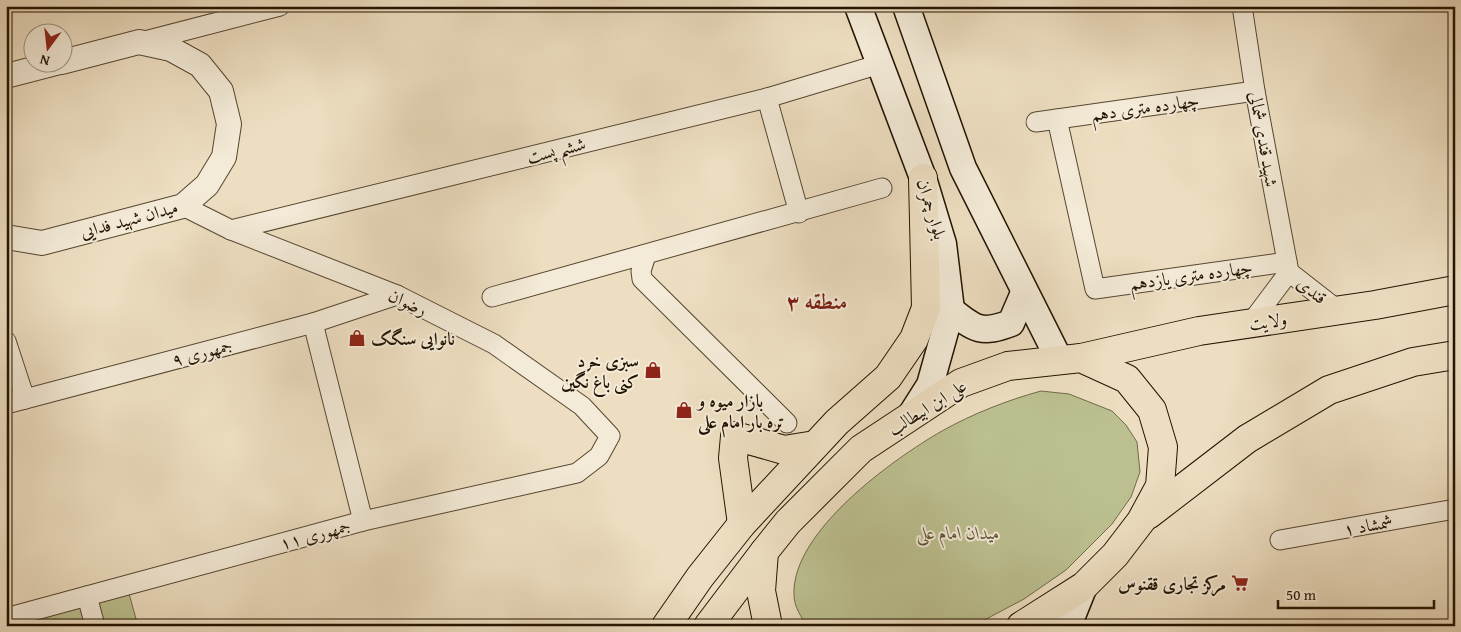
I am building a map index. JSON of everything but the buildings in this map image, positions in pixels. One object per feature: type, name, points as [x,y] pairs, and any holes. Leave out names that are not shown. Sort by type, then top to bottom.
[{"type":"main road","name":"بلوار چمران","points":[[858,6],[922,178],[943,244],[951,310],[930,385],[911,415]]},
{"type":"main road","points":[[906,6],[963,168],[1014,268],[1024,293],[1070,358],[1127,380],[1152,410],[1164,447],[1160,486],[1141,521],[1115,555],[1084,586],[1021,626]]},
{"type":"main road","points":[[666,626],[700,577],[742,524],[815,445],[888,377],[914,339],[926,308],[922,178]]},
{"type":"main road","name":"ولایت","points":[[1070,358],[1200,331],[1455,290]]},
{"type":"main road","points":[[951,310],[969,326],[991,330],[1011,323],[1024,293]]},
{"type":"main road","points":[[1141,521],[1247,439],[1329,390],[1413,362],[1455,355]]},
{"type":"main road","name":"علی ابن ابیطالب","points":[[708,626],[788,522],[862,449],[961,383],[1008,366],[1070,358]]},
{"type":"main road","points":[[742,524],[733,458],[734,436],[784,450],[815,445]]},
{"type":"main road","points":[[764,552],[761,591],[768,626]]},
{"type":"main road","points":[[1068,626],[1084,586]]},
{"type":"street","points":[[139,42],[280,6]]},
{"type":"street","name":"شهید قندی شمالی","points":[[1242,6],[1255,91],[1288,267]]},
{"type":"street","name":"میدان شهید فدایی","points":[[6,237],[42,243],[183,206],[206,185],[224,157],[229,124],[221,91],[200,65],[170,49],[139,42],[72,59]]},
{"type":"street","name":"ششم پست","points":[[231,230],[768,98],[880,64]]},
{"type":"street","name":"میدان شهید فدایی","points":[[6,76],[22,72]]},
{"type":"street","name":"چهارده متری دهم","points":[[1036,122],[1255,91]]},
{"type":"street","points":[[768,98],[799,213]]},
{"type":"street","name":"چهارده متری یازدهم","points":[[1057,119],[1095,289],[1288,267]]},
{"type":"street","points":[[492,297],[799,213],[882,188]]},
{"type":"street","name":"رضوان","points":[[183,206],[231,230],[397,296],[494,344],[582,406],[610,436]]},
{"type":"street","points":[[646,255],[641,271],[642,279],[787,423]]},
{"type":"street","name":"قندی","points":[[1250,324],[1288,267],[1339,310]]},
{"type":"street","name":"جمهوری ۹","points":[[6,404],[313,323],[397,296]]},
{"type":"street","points":[[313,323],[363,521]]},
{"type":"street","points":[[6,341],[25,399]]},
{"type":"street","name":"جمهوری ۱۱","points":[[6,618],[363,521],[577,473],[599,456],[610,436]]},
{"type":"street","name":"شمشاد ۱","points":[[1280,540],[1455,509]]},
{"type":"street","points":[[87,596],[95,626]]},
{"type":"green space","name":"میدان امام علی","points":[[1041,391],[1069,394],[1112,411],[1126,425],[1137,442],[1140,472],[1131,497],[1112,524],[1066,570],[1024,599],[973,626],[807,626],[798,611],[794,599],[797,571],[809,547],[848,500],[898,460],[942,431],[990,408]]},
{"type":"green space","points":[[128,590],[138,626],[31,626],[28,618]]},
{"type":"place","name":"نانوایی سنگک","points":[[357,338]]},
{"type":"place","name":"سبزی خرد کنی باغ نگین","points":[[653,370]]},
{"type":"place","name":"بازار میوه و تره بار امام علی","points":[[684,410]]},
{"type":"place","name":"مرکز تجاری ققنوس","points":[[1240,583]]},
{"type":"district","name":"منطقه ۳","points":[[817,301]]}]
